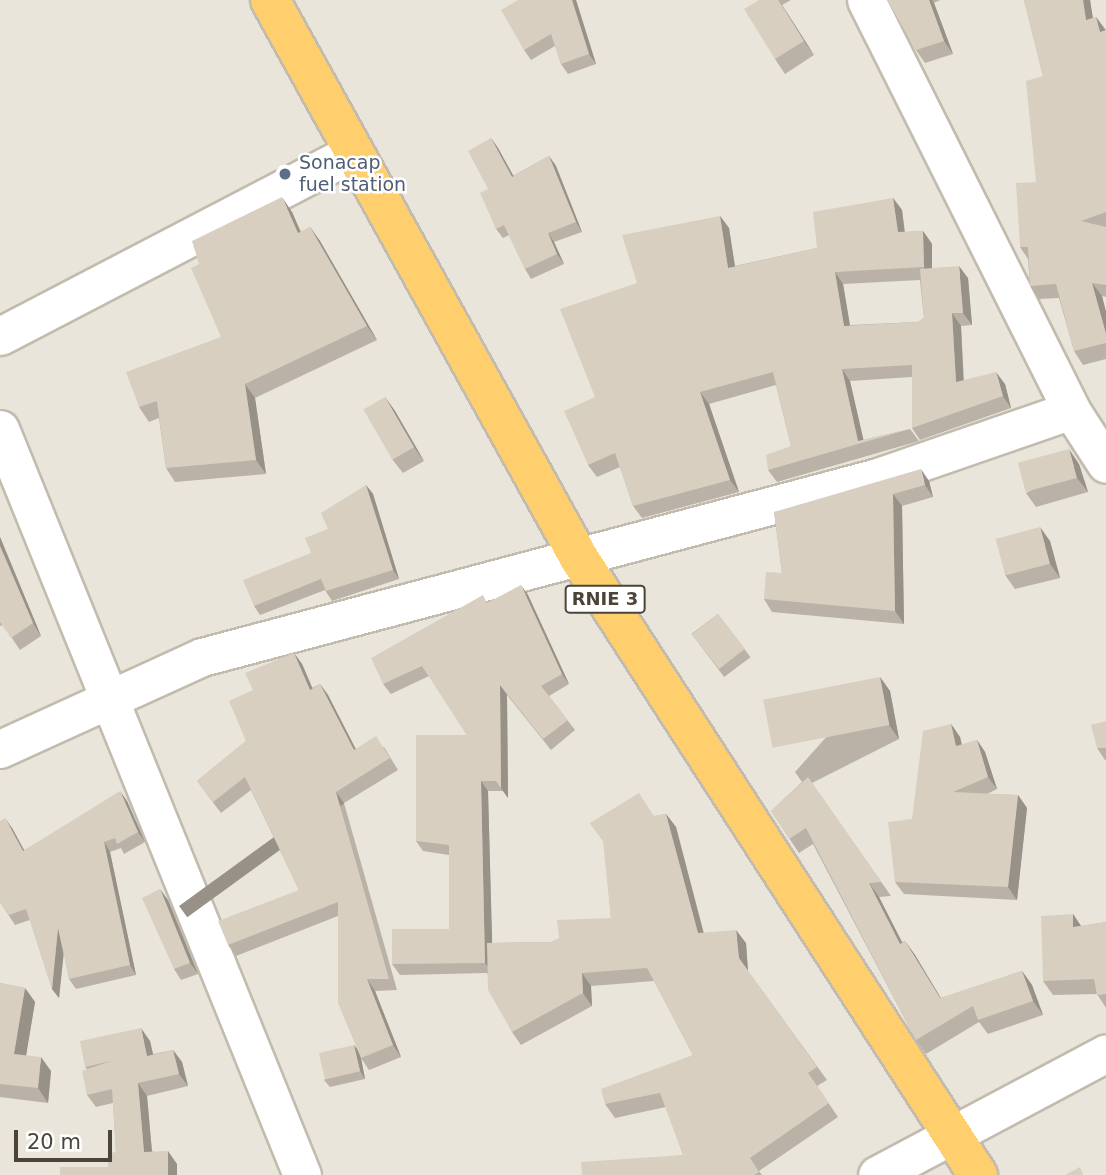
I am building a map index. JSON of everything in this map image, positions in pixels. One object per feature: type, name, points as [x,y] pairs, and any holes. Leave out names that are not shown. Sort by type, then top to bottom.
[{"type":"highway","name":"RNIE 3","points":[[270,0],[351,154],[579,558],[958,1135],[978,1175]]},
{"type":"street","points":[[866,0],[1071,410],[1106,464]]},
{"type":"street","points":[[0,335],[351,154]]},
{"type":"street","points":[[0,750],[202,657],[878,477],[1071,410]]},
{"type":"street","points":[[0,429],[302,1175]]},
{"type":"street","points":[[877,1175],[958,1135],[1106,1053]]},
{"type":"shaded area","points":[[0,0],[1106,0],[1106,1175],[0,1175]]},
{"type":"building","points":[[518,0],[572,0],[589,54],[561,64],[551,34],[524,50],[501,10]]},
{"type":"building","points":[[759,0],[778,0],[804,41],[775,59],[744,9]]},
{"type":"building","points":[[887,0],[929,0],[944,41],[916,50]]},
{"type":"building","points":[[1024,0],[1083,0],[1086,20],[1096,17],[1100,32],[1106,30],[1106,212],[1081,221],[1106,227],[1106,285],[1092,283],[1106,343],[1074,351],[1056,284],[1030,286],[1028,247],[1020,247],[1016,183],[1036,182],[1026,81],[1043,76]]},
{"type":"building","points":[[491,138],[512,177],[549,156],[576,222],[548,233],[557,254],[525,269],[504,225],[496,229],[480,193],[488,189],[468,151]]},
{"type":"building","points":[[282,197],[298,233],[310,227],[367,326],[245,384],[256,460],[166,468],[157,401],[139,407],[126,372],[221,337],[191,268],[199,264],[192,241]]},
{"type":"building","points":[[893,198],[898,232],[923,231],[924,267],[835,272],[844,326],[918,322],[924,318],[920,269],[959,266],[963,313],[952,313],[956,382],[996,372],[1003,396],[912,428],[912,365],[842,369],[858,441],[910,429],[768,470],[766,455],[791,446],[773,372],[700,392],[730,480],[633,506],[615,453],[588,465],[564,411],[595,397],[560,309],[637,283],[622,235],[720,216],[728,268],[817,248],[813,212]]},
{"type":"building","points":[[385,397],[414,447],[392,460],[363,410]]},
{"type":"building","points":[[1069,449],[1077,478],[1026,492],[1018,463]]},
{"type":"building","points":[[921,469],[925,485],[893,494],[895,611],[764,599],[766,572],[782,573],[774,512]]},
{"type":"building","points":[[366,485],[393,570],[326,591],[321,579],[254,606],[243,580],[311,553],[305,538],[328,529],[321,513]]},
{"type":"building","points":[[1040,527],[1050,564],[1005,576],[996,539]]},
{"type":"building","points":[[0,546],[33,623],[11,638],[0,622]]},
{"type":"building","points":[[521,585],[562,674],[541,686],[568,720],[543,739],[500,685],[501,788],[496,781],[481,781],[485,963],[392,964],[392,929],[449,929],[449,845],[416,841],[416,735],[467,735],[422,666],[383,684],[371,658],[483,595],[487,603]]},
{"type":"building","points":[[718,614],[745,649],[719,669],[692,634]]},
{"type":"building","points":[[294,653],[310,690],[320,684],[354,750],[376,736],[390,758],[336,792],[389,979],[367,979],[393,1045],[361,1058],[338,1003],[338,902],[228,945],[218,921],[299,890],[245,777],[213,802],[197,781],[246,741],[229,701],[253,690],[245,673]]},
{"type":"building","points":[[880,677],[889,725],[773,748],[763,700]]},
{"type":"building","points":[[1106,721],[1106,748],[1097,748],[1091,725]]},
{"type":"building","points":[[951,724],[956,746],[977,740],[988,777],[953,792],[1018,795],[1008,887],[895,882],[888,822],[912,819],[923,731]]},
{"type":"building","points":[[808,777],[881,882],[869,883],[900,944],[905,941],[940,998],[1022,971],[1033,1001],[978,1020],[973,1006],[916,1040],[806,828],[789,839],[771,811]]},
{"type":"building","points":[[120,791],[138,832],[117,844],[115,838],[104,842],[130,965],[69,979],[58,928],[52,989],[26,909],[9,915],[0,902],[0,821],[5,818],[23,851]]},
{"type":"building","points":[[639,793],[654,816],[666,814],[698,933],[736,930],[739,958],[817,1067],[808,1073],[829,1103],[750,1158],[759,1172],[754,1175],[582,1175],[581,1162],[683,1155],[660,1093],[605,1104],[601,1089],[693,1055],[647,968],[582,973],[583,993],[512,1032],[488,990],[487,943],[551,942],[559,938],[557,920],[611,918],[603,841],[590,823]]},
{"type":"building","points":[[160,889],[190,963],[174,969],[142,898]]},
{"type":"building","points":[[1073,914],[1073,927],[1106,922],[1106,994],[1097,995],[1094,979],[1043,981],[1041,916]]},
{"type":"building","points":[[0,983],[25,988],[14,1054],[41,1057],[38,1088],[0,1084]]},
{"type":"building","points":[[141,1028],[147,1056],[173,1050],[179,1074],[138,1083],[144,1152],[168,1151],[168,1175],[60,1175],[60,1167],[108,1167],[108,1153],[116,1152],[112,1089],[87,1095],[82,1071],[111,1061],[85,1067],[80,1041]]},
{"type":"building","points":[[354,1045],[360,1071],[325,1079],[319,1053]]},
{"type":"building","points":[[1080,1167],[1083,1175],[1065,1175]]},
{"type":"place","name":"Sonacap fuel station","points":[[285,174]]}]
